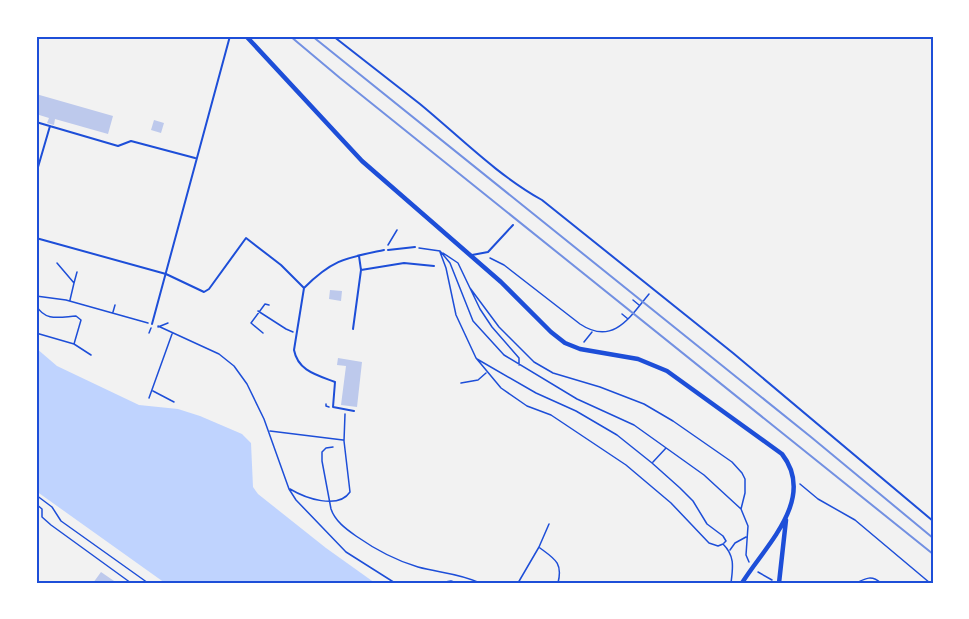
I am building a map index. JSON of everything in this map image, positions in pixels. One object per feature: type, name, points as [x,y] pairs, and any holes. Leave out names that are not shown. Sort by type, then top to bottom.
[{"type":"street","points":[[246,36],[362,162],[501,282],[551,332],[580,349],[638,359],[666,371],[776,448],[789,463],[794,480],[779,583]]},
{"type":"street","points":[[743,582],[787,516]]},
{"type":"lane","points":[[152,324],[195,158],[230,36]]},
{"type":"lane","points":[[333,36],[420,104],[483,158],[527,192],[542,200],[708,332],[933,521]]},
{"type":"lane","points":[[36,122],[118,146],[131,141],[195,158]]},
{"type":"lane","points":[[36,174],[50,126]]},
{"type":"lane","points":[[470,256],[488,252],[513,225]]},
{"type":"lane","points":[[36,238],[166,274],[204,292],[209,289],[246,238],[304,288]]},
{"type":"lane","points":[[354,411],[333,407],[335,382],[302,367],[295,358],[294,350],[304,288],[333,264],[386,250],[415,247]]},
{"type":"lane","points":[[353,328],[361,270],[359,256]]},
{"type":"lane","points":[[361,270],[404,264],[434,266]]},
{"type":"path","points":[[386,250],[397,230]]},
{"type":"path","points":[[415,247],[440,251],[458,263],[480,309],[492,327],[519,358],[519,365]]},
{"type":"path","points":[[440,251],[456,315],[476,358],[501,388],[527,406],[551,415],[626,465],[670,503],[709,543],[718,546],[726,541],[723,536],[706,524],[693,501],[652,462],[617,435],[536,393],[476,358]]},
{"type":"path","points":[[440,251],[450,263],[473,321],[504,355],[577,399],[634,425],[704,475],[741,509],[748,526],[746,555],[752,568],[779,583]]},
{"type":"path","points":[[475,260],[486,257],[499,261],[593,332]]},
{"type":"path","points":[[57,263],[74,283]]},
{"type":"path","points":[[70,301],[77,272]]},
{"type":"path","points":[[471,288],[499,327],[534,362],[553,373],[600,387],[644,404],[732,462],[745,479],[746,493],[741,509]]},
{"type":"path","points":[[36,296],[70,301],[152,324],[219,354],[234,366],[247,384],[269,431],[289,489],[296,500],[346,552],[394,583]]},
{"type":"path","points":[[580,349],[586,337],[593,332],[617,328],[629,319],[647,297]]},
{"type":"path","points":[[633,300],[640,305]]},
{"type":"path","points":[[263,333],[251,323],[265,304],[269,305]]},
{"type":"path","points":[[36,305],[37,310],[48,317],[76,316],[81,320],[74,344]]},
{"type":"path","points":[[112,313],[115,305]]},
{"type":"path","points":[[258,312],[297,333]]},
{"type":"path","points":[[622,314],[629,319]]},
{"type":"path","points":[[158,327],[168,322],[165,330]]},
{"type":"path","points":[[36,333],[74,344],[91,355]]},
{"type":"path","points":[[149,398],[172,333]]},
{"type":"path","points":[[460,383],[478,380],[486,372]]},
{"type":"path","points":[[153,391],[174,402]]},
{"type":"path","points":[[289,489],[307,497],[331,502],[342,500],[350,492],[344,441],[345,412]]},
{"type":"path","points":[[269,431],[344,441]]},
{"type":"path","points":[[333,447],[326,448],[322,452],[322,461],[333,515],[341,524],[376,550],[394,559],[417,567],[455,573],[480,583]]},
{"type":"path","points":[[652,462],[667,447]]},
{"type":"path","points":[[794,480],[818,498],[855,520],[930,583]]},
{"type":"path","points":[[36,495],[52,507],[62,521],[148,583]]},
{"type":"path","points":[[36,504],[42,509],[42,518],[131,583]]},
{"type":"path","points":[[518,583],[539,547],[549,524]]},
{"type":"path","points":[[730,551],[735,543],[746,537]]},
{"type":"path","points":[[723,544],[730,551],[734,562],[731,583]]},
{"type":"path","points":[[539,547],[557,561],[560,571],[558,583]]},
{"type":"path","points":[[856,583],[868,577],[875,578],[881,583]]},
{"type":"path","points":[[439,583],[451,581],[457,583]]},
{"type":"water","points":[[36,348],[57,366],[139,405],[178,409],[242,434],[251,443],[253,487],[258,494],[326,548],[375,583],[165,583],[36,491]]},
{"type":"building","points":[[36,94],[113,116],[108,134],[55,119],[54,125],[47,123],[49,118],[36,114]]},
{"type":"building","points":[[154,120],[164,123],[161,133],[151,130]]},
{"type":"building","points":[[330,290],[342,291],[341,301],[329,299]]},
{"type":"building","points":[[338,358],[362,362],[357,407],[341,405],[346,366],[337,365]]},
{"type":"building","points":[[101,572],[117,583],[93,583]]},
{"type":"railway","points":[[290,36],[933,554]]},
{"type":"railway","points":[[312,36],[811,437],[933,538]]}]
